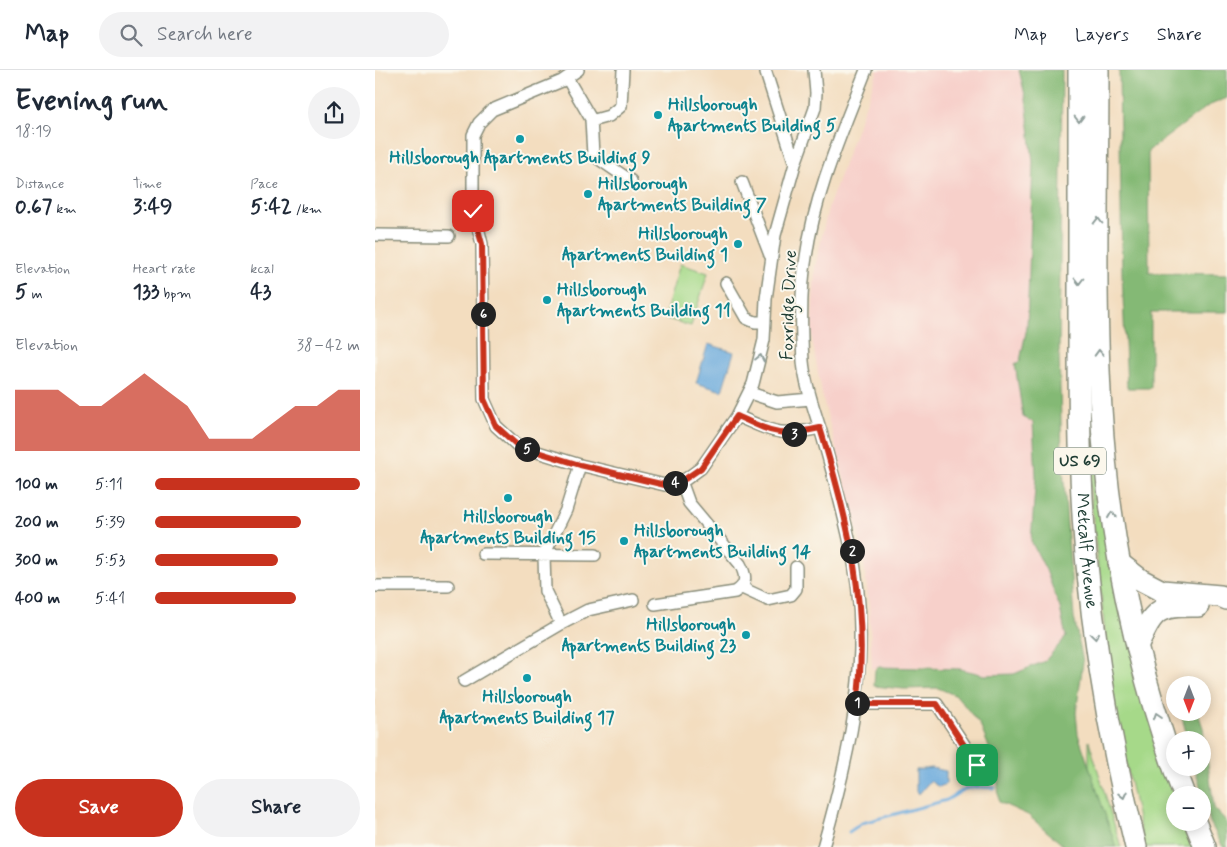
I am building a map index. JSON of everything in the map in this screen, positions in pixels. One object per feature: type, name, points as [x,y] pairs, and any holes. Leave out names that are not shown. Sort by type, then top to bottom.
[{"type":"highway","name":"Metcalf Avenue","points":[[1079,70],[1079,424],[1083,512],[1093,621],[1103,689],[1122,792],[1136,847]]},
{"type":"highway","name":"Metcalf Avenue","points":[[1098,70],[1098,280],[1101,410],[1110,503],[1119,563],[1137,646],[1155,710],[1181,786]]},
{"type":"highway","points":[[1119,563],[1141,580],[1162,591],[1220,596],[1227,599]]},
{"type":"highway","points":[[1137,646],[1150,618],[1159,611],[1175,606],[1227,606]]},
{"type":"highway","points":[[1199,831],[1205,847]]},
{"type":"street","points":[[578,70],[567,78],[497,107],[482,119],[472,142],[473,206],[482,244],[484,399],[489,414],[500,431],[518,446],[580,465],[660,484],[681,482],[689,503],[740,564],[746,578],[742,588],[735,592],[655,604]]},
{"type":"street","points":[[591,121],[609,116],[621,106],[623,70]]},
{"type":"street","name":"Foxridge Drive","points":[[681,482],[701,468],[737,416],[750,393],[761,358],[771,256],[795,164],[815,108],[817,93],[814,70]]},
{"type":"street","name":"Foxridge Drive","points":[[823,847],[846,764],[857,704],[861,656],[857,580],[851,544],[806,377],[803,351],[805,256],[819,198],[866,70]]},
{"type":"street","points":[[766,74],[795,164]]},
{"type":"street","points":[[567,78],[591,121],[591,148],[593,155],[631,181]]},
{"type":"street","points":[[742,182],[771,256]]},
{"type":"street","points":[[375,235],[449,236]]},
{"type":"street","points":[[726,283],[745,318],[755,322],[765,322]]},
{"type":"street","points":[[750,393],[777,402],[811,399]]},
{"type":"street","points":[[737,416],[779,434],[795,434],[820,428]]},
{"type":"street","points":[[561,624],[545,592],[545,555],[566,510],[580,465]]},
{"type":"street","points":[[483,554],[595,555]]},
{"type":"street","points":[[742,588],[768,600],[791,594],[796,589],[796,567]]},
{"type":"street","points":[[375,586],[448,586]]},
{"type":"street","points":[[464,680],[588,610],[633,600]]},
{"type":"street","points":[[857,704],[937,704],[975,761],[984,780]]},
{"type":"shaded area","points":[[878,70],[1019,70],[1026,99],[1033,162],[1027,327],[1020,361],[1023,417],[1033,422],[1036,476],[1031,541],[1046,570],[1060,608],[1067,637],[1045,661],[1014,674],[985,675],[960,669],[927,667],[878,667],[872,669],[869,604],[862,548],[822,395],[812,339],[812,319],[815,267],[828,208]]},
{"type":"green space","points":[[1019,70],[1062,70],[1059,355],[1062,453],[1074,617],[1083,662],[1076,713],[1078,734],[1116,847],[1065,847],[1028,815],[999,802],[997,767],[980,725],[957,696],[938,688],[904,689],[874,686],[875,670],[878,667],[960,669],[985,675],[1014,674],[1045,661],[1066,637],[1060,608],[1046,570],[1031,541],[1036,476],[1033,422],[1023,417],[1015,364],[1020,361],[1027,327],[1033,162],[1026,99]]},
{"type":"green space","points":[[1092,70],[1097,428],[1166,753],[1166,776],[1171,776],[1173,786],[1166,786],[1166,831],[1190,831],[1197,847],[1144,847],[1111,692],[1089,479]]},
{"type":"green space","points":[[1119,70],[1227,70],[1227,98],[1208,106],[1148,151],[1149,273],[1227,274],[1227,312],[1151,312],[1151,388],[1127,388],[1122,273]]},
{"type":"green space","points":[[680,264],[708,273],[691,326],[664,318]]},
{"type":"green space","points":[[1183,721],[1201,721],[1203,731],[1186,731]]},
{"type":"green space","points":[[1089,741],[1121,847],[1089,847]]},
{"type":"green space","points":[[1197,776],[1210,776],[1211,786],[1200,786]]},
{"type":"green space","points":[[1211,786],[1214,808],[1227,822],[1227,847],[1223,847],[1211,824]]},
{"type":"water","points":[[708,344],[734,352],[722,391],[696,383]]},
{"type":"water","points":[[932,768],[946,771],[946,784],[939,787],[930,781],[919,794],[916,792],[916,770]]},
{"type":"waterway","points":[[849,832],[862,823],[947,800],[965,789],[977,787],[995,788]]},
{"type":"place","name":"Hillsborough Apartments Building 5","points":[[658,115]]},
{"type":"place","name":"Hillsborough Apartments Building 9","points":[[520,139]]},
{"type":"place","name":"Hillsborough Apartments Building 7","points":[[588,194]]},
{"type":"place","name":"Hillsborough Apartments Building 1","points":[[738,244]]},
{"type":"place","name":"Hillsborough Apartments Building 11","points":[[547,300]]},
{"type":"place","name":"Hillsborough Apartments Building 15","points":[[508,498]]},
{"type":"place","name":"Hillsborough Apartments Building 14","points":[[624,541]]},
{"type":"place","name":"Hillsborough Apartments Building 23","points":[[746,635]]},
{"type":"place","name":"Hillsborough Apartments Building 17","points":[[527,678]]},
{"type":"route","points":[[473,211],[480,229],[482,244],[484,399],[492,420],[500,431],[513,443],[525,449],[580,465],[668,485],[685,479],[701,468],[737,416],[779,434],[795,434],[820,428],[851,544],[857,580],[861,613],[861,656],[857,704],[937,704],[977,765]]}]
